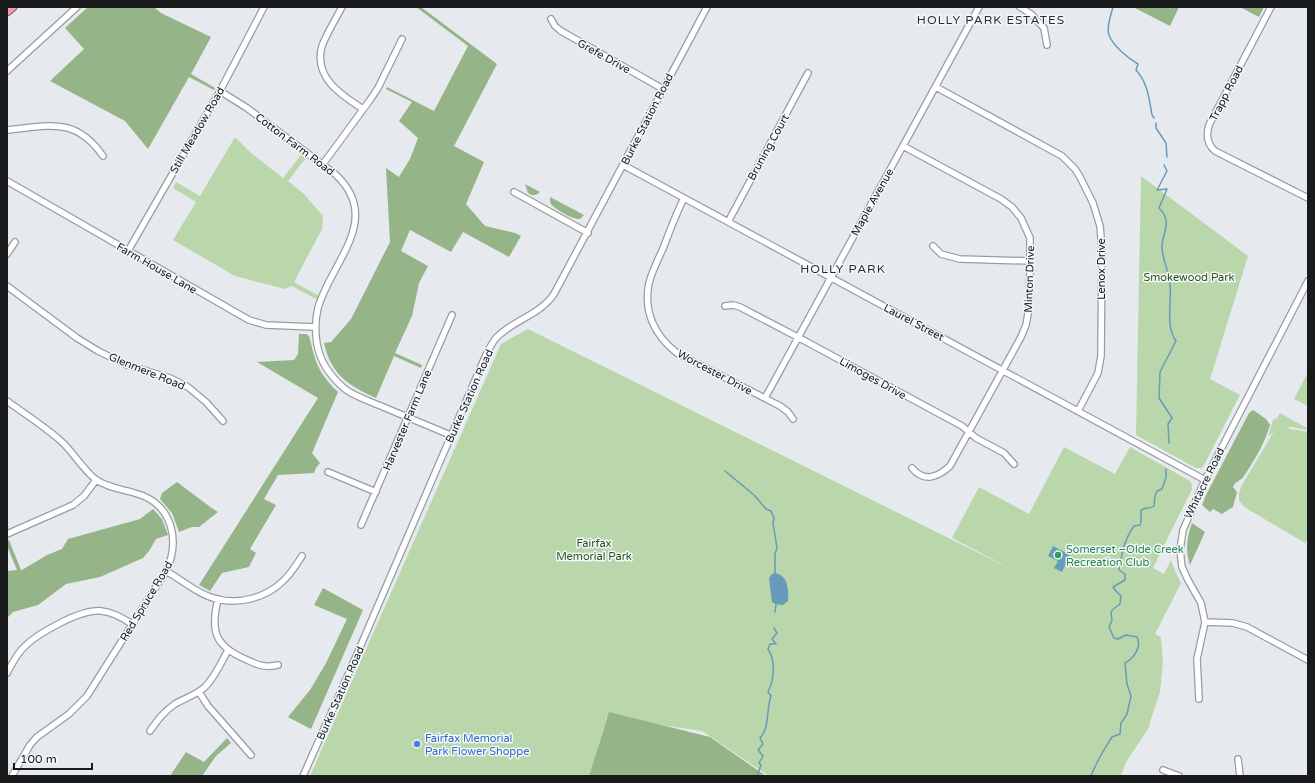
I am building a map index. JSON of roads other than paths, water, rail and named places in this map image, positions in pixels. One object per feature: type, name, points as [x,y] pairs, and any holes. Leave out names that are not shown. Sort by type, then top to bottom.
[{"type":"main road","points":[[7,12],[13,7]]},
{"type":"street","points":[[7,71],[77,7]]},
{"type":"street","name":"Still Meadow Road","points":[[128,251],[220,91],[264,7]]},
{"type":"street","points":[[342,7],[322,46],[321,64],[324,75],[330,85],[363,109]]},
{"type":"street","name":"Burke Station Road","points":[[303,776],[398,562],[450,436],[492,344],[502,332],[538,311],[554,294],[707,7]]},
{"type":"street","name":"Maple Avenue","points":[[765,398],[979,7]]},
{"type":"street","points":[[1020,7],[1031,14],[1044,28],[1047,45]]},
{"type":"street","name":"Trapp Road","points":[[1270,7],[1210,125],[1207,136],[1210,145],[1216,151],[1308,198]]},
{"type":"street","name":"Grefe Drive","points":[[551,19],[561,32],[663,89]]},
{"type":"street","points":[[323,164],[378,88],[402,39]]},
{"type":"street","name":"Bruning Court","points":[[728,222],[808,73]]},
{"type":"street","name":"Lenox Drive","points":[[936,87],[1062,156],[1078,173],[1093,203],[1100,226],[1102,239],[1100,356],[1098,373],[1078,411]]},
{"type":"street","name":"Cotton Farm Road","points":[[220,91],[247,108],[339,177],[348,189],[354,204],[355,221],[352,238],[321,300],[315,327],[318,347],[329,372],[338,383],[356,396],[450,436]]},
{"type":"street","points":[[7,130],[50,126],[68,128],[80,132],[89,138],[103,156]]},
{"type":"street","name":"Minton Drive","points":[[903,146],[1001,199],[1012,207],[1021,218],[1028,232],[1030,244],[1029,308],[1027,320],[1021,337],[954,459],[945,471],[935,476],[926,477],[918,475],[912,468]]},
{"type":"street","name":"Laurel Street","points":[[623,166],[683,200],[728,222],[1205,480]]},
{"type":"street","name":"Farm House Lane","points":[[7,181],[249,320],[266,325],[315,327]]},
{"type":"street","points":[[514,192],[588,232]]},
{"type":"street","name":"Worcester Drive","points":[[683,200],[649,283],[647,303],[652,323],[662,340],[677,353],[780,406],[788,412],[793,419]]},
{"type":"street","points":[[7,254],[15,242]]},
{"type":"street","points":[[933,246],[941,254],[960,259],[1030,261]]},
{"type":"street","name":"Whitacre Road","points":[[1199,699],[1197,659],[1205,622],[1201,603],[1184,571],[1180,550],[1184,525],[1205,480],[1308,281]]},
{"type":"street","name":"Glenmere Road","points":[[7,286],[98,351],[127,365],[170,378],[188,387],[206,402],[223,421]]},
{"type":"street","name":"Limoges Drive","points":[[725,306],[733,305],[740,307],[969,431],[976,438],[1004,453],[1014,464]]},
{"type":"street","name":"Harvester Farm Lane","points":[[361,525],[452,315]]},
{"type":"street","name":"Red Spruce Road","points":[[7,401],[60,440],[96,480],[116,489],[145,497],[155,503],[163,511],[171,525],[174,541],[172,556],[166,571],[83,701],[69,714],[37,737],[30,745],[12,776]]},
{"type":"street","points":[[328,472],[376,492]]},
{"type":"street","points":[[7,534],[73,505],[84,496],[96,480]]},
{"type":"street","points":[[166,571],[198,591],[218,599],[244,600],[255,598],[267,593],[285,580],[302,556]]},
{"type":"street","points":[[218,599],[214,617],[214,626],[220,641],[228,650],[259,665],[268,667],[278,665]]},
{"type":"street","points":[[7,673],[16,656],[29,642],[79,614],[92,611],[106,611],[119,616],[132,624]]},
{"type":"street","points":[[1205,622],[1233,623],[1247,627],[1308,660]]},
{"type":"street","points":[[150,731],[163,714],[175,704],[199,692],[205,687],[213,678],[228,650]]},
{"type":"street","points":[[199,692],[208,706],[251,755]]},
{"type":"street","points":[[1238,759],[1240,776]]},
{"type":"street","points":[[1163,770],[1179,776]]},
{"type":"water","points":[[1053,546],[1070,555],[1062,572],[1054,568],[1058,561],[1048,556]]},
{"type":"water","points":[[775,573],[783,577],[787,584],[788,601],[783,605],[772,602],[769,578]]},
{"type":"waterway","points":[[1113,7],[1108,25],[1109,35],[1118,48],[1126,56],[1138,64],[1136,70],[1146,86],[1152,115],[1154,118]]},
{"type":"waterway","points":[[1156,123],[1156,128],[1166,143],[1167,157]]},
{"type":"waterway","points":[[1164,165],[1167,171],[1157,190],[1167,189],[1159,208],[1166,218],[1166,228],[1162,248],[1170,284],[1171,328],[1176,341],[1160,372],[1159,398],[1172,418],[1168,424],[1169,443]]},
{"type":"waterway","points":[[1091,776],[1112,737],[1120,734],[1121,723],[1127,714],[1131,696],[1127,684],[1125,663],[1134,655],[1138,648],[1137,637],[1126,635],[1118,639],[1114,638],[1109,627],[1112,620],[1112,610],[1120,604],[1121,596],[1113,587],[1125,580],[1125,574],[1119,570],[1122,552],[1134,526],[1140,525],[1141,510],[1154,506],[1157,491],[1162,489],[1166,477],[1166,469]]},
{"type":"waterway","points":[[725,471],[754,495],[766,509],[771,511],[774,518],[773,523],[777,548],[775,554],[775,573]]},
{"type":"waterway","points":[[775,612],[776,605]]},
{"type":"waterway","points":[[757,776],[761,765],[759,763],[763,756],[758,750],[763,744],[760,738],[767,724],[771,696],[768,692],[772,682],[773,665],[771,654],[768,649],[770,644],[776,644],[772,639],[777,633],[774,628]]},
{"type":"place","name":"Somerset –Olde Creek Recreation Club","points":[[1058,555]]},
{"type":"place","name":"Fairfax Memorial Park Flower Shoppe","points":[[417,744]]},
{"type":"district","name":"HOLLY PARK ESTATES","points":[[991,20]]},
{"type":"district","name":"HOLLY PARK","points":[[843,269]]},
{"type":"park label","name":"Smokewood Park","points":[[1189,277]]},
{"type":"park label","name":"Fairfax Memorial Park","points":[[594,549]]}]
